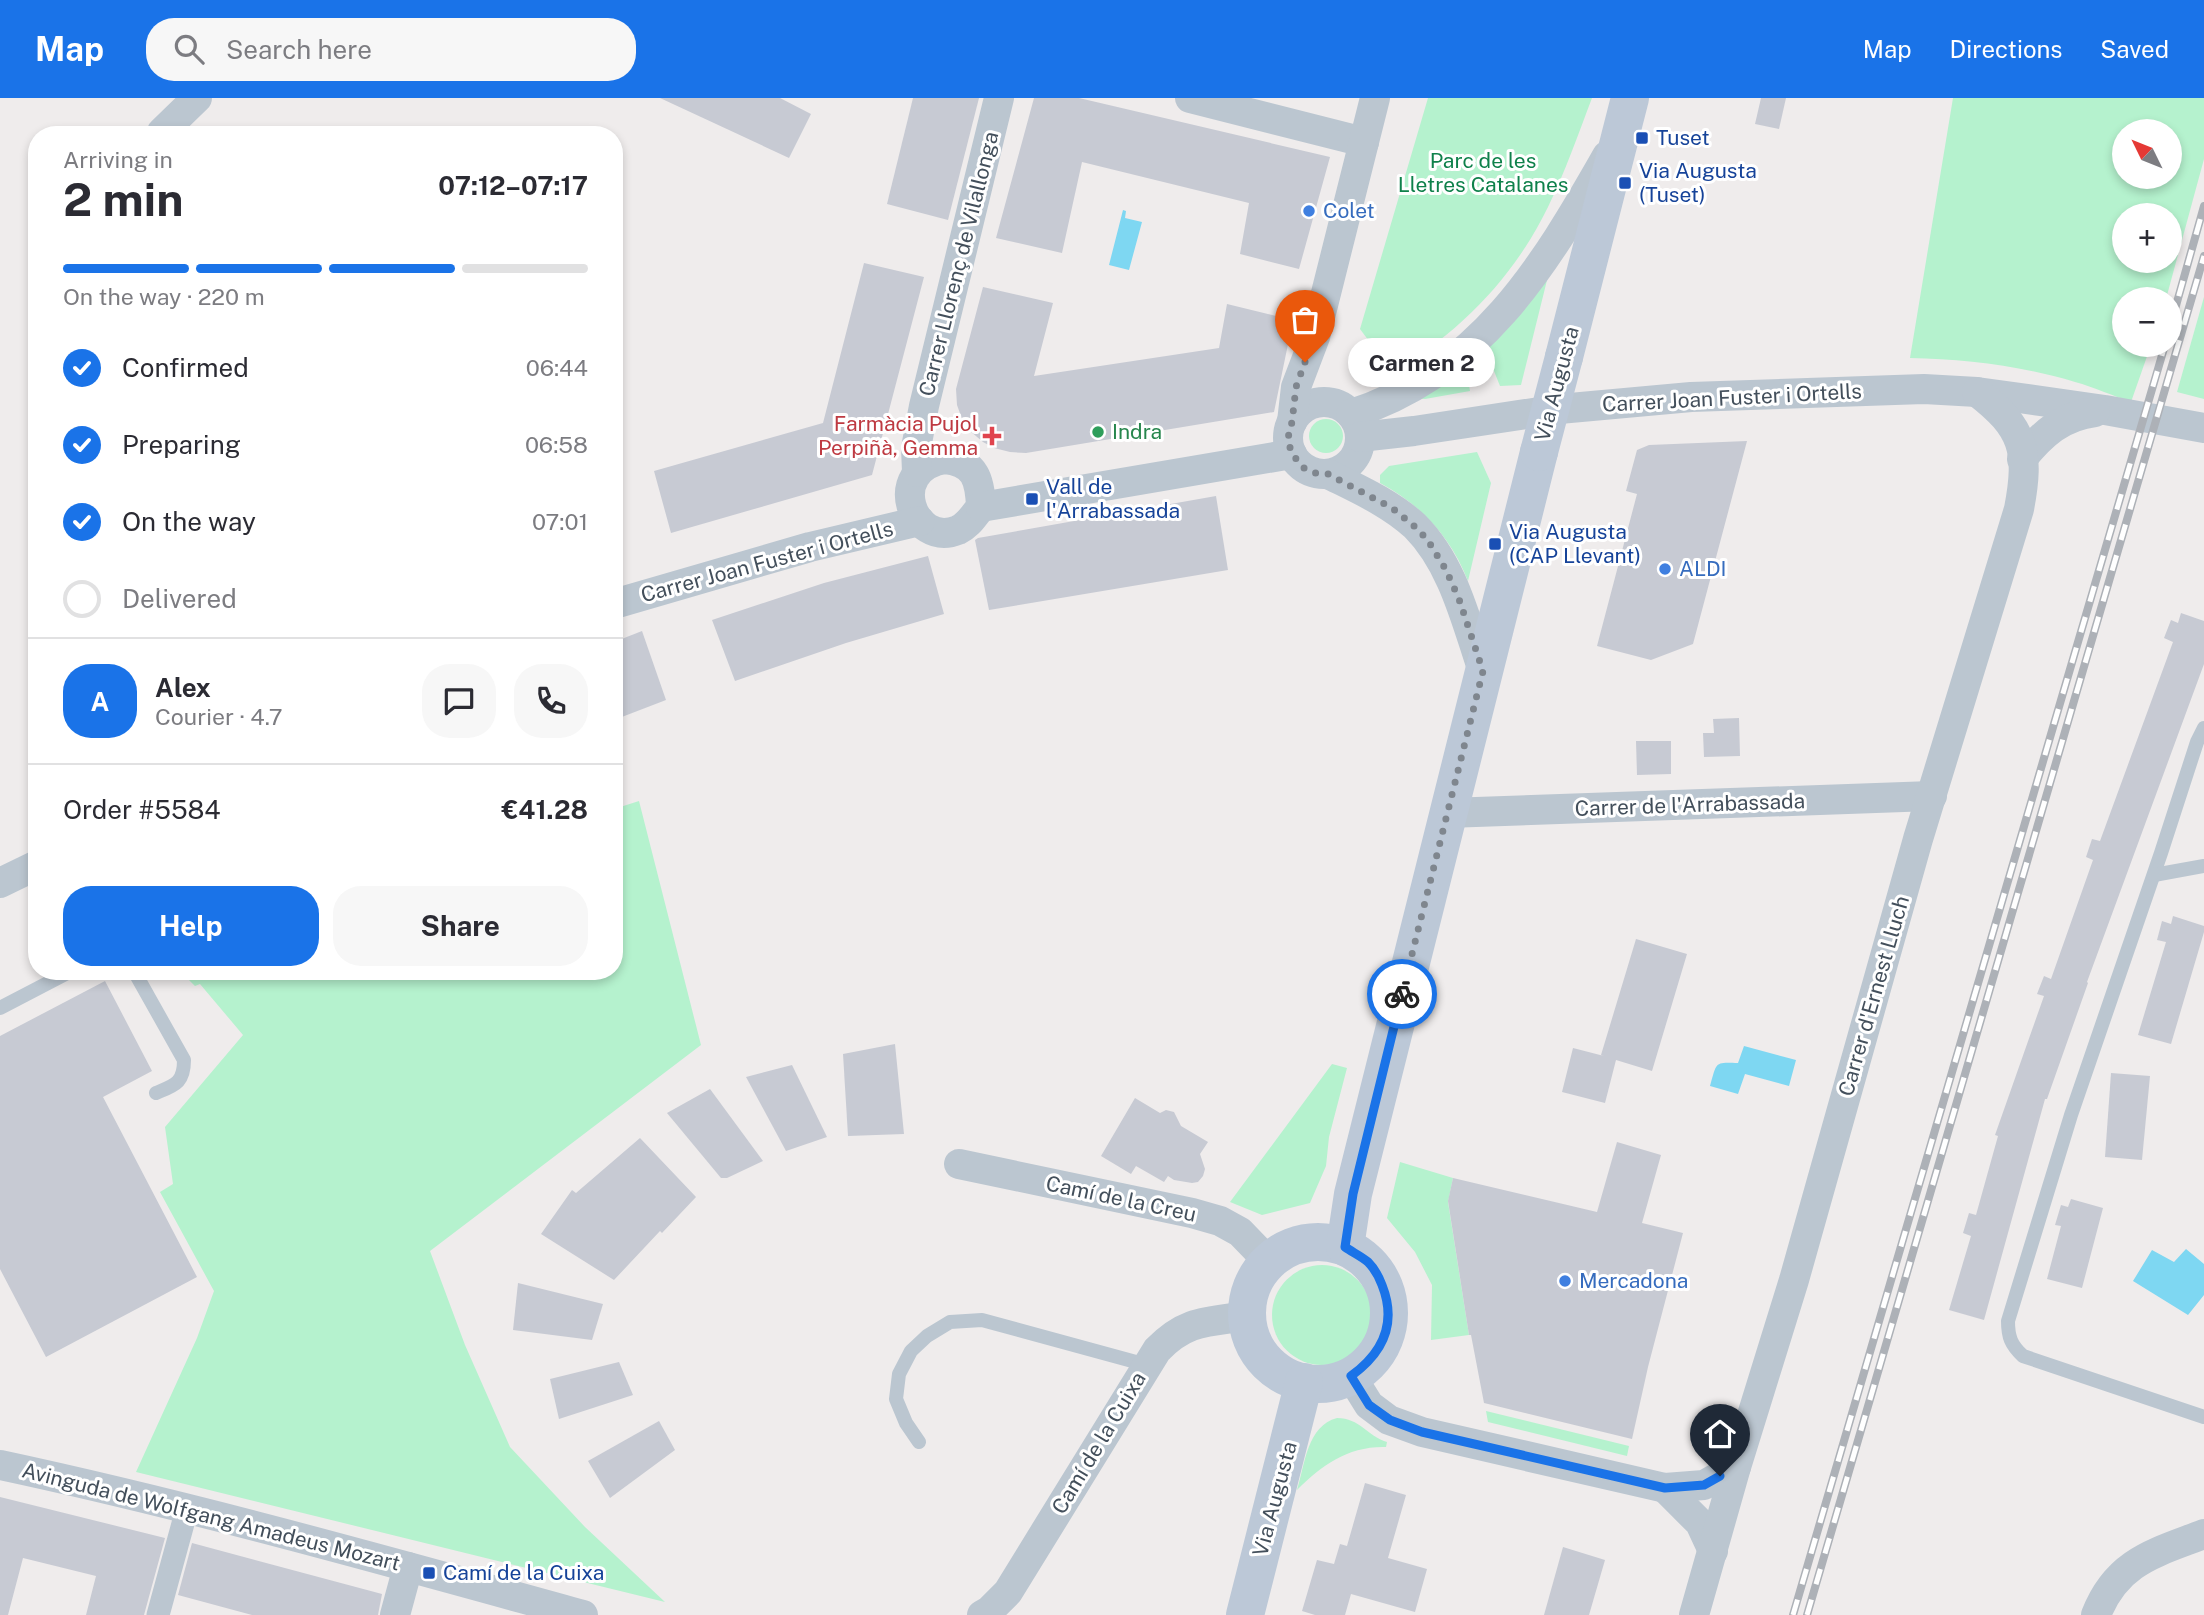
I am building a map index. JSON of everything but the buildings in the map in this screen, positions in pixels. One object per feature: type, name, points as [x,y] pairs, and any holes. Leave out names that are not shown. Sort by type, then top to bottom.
[{"type":"main road","name":"Via Augusta","points":[[1345,1247],[1353,1194],[1447,813],[1625,115]]},
{"type":"main road","points":[[1328,1243],[1345,1247],[1368,1262],[1378,1274],[1388,1299],[1389,1316],[1385,1335],[1367,1365],[1351,1376],[1337,1381],[1294,1380],[1271,1367],[1253,1343],[1247,1316],[1250,1291],[1261,1270],[1284,1250],[1300,1244],[1328,1243]]},
{"type":"main road","name":"Via Augusta","points":[[1245,1615],[1304,1382]]},
{"type":"street","points":[[168,126],[197,98]]},
{"type":"street","name":"Carrer Llorenç de Vilallonga","points":[[917,472],[916,448],[924,405],[999,98]]},
{"type":"street","points":[[1190,98],[1364,142]]},
{"type":"street","points":[[1376,98],[1315,337],[1296,387],[1288,441],[1292,454],[1304,468],[1315,473],[1328,474],[1392,508],[1427,539],[1446,570],[1459,599],[1483,671]]},
{"type":"street","points":[[1355,426],[1395,397],[1437,372],[1494,324],[1531,278],[1578,205],[1625,115]]},
{"type":"street","points":[[1315,337],[1316,373],[1324,402]]},
{"type":"street","name":"Carrer Joan Fuster i Ortells","points":[[1355,426],[1415,431],[1559,409],[1691,397],[1924,389],[1977,392],[2105,410],[2204,428]]},
{"type":"street","name":"Carrer d'Ernest Lluch","points":[[1694,1615],[1794,1280],[1932,796],[2019,509],[2025,479],[2020,439],[2001,411],[1977,392]]},
{"type":"street","points":[[1292,422],[1299,412],[1311,404],[1324,402],[1346,410],[1355,426],[1354,457],[1342,469],[1328,474]]},
{"type":"street","name":"Carrer Joan Fuster i Ortells","points":[[2022,460],[2048,430],[2064,420],[2105,410]]},
{"type":"street","points":[[981,507],[1292,454]]},
{"type":"street","points":[[954,460],[975,474],[981,486],[981,507],[970,522],[953,531],[930,528],[920,521],[912,510],[909,498],[911,484],[917,472],[933,461],[954,460]]},
{"type":"street","name":"Carrer Joan Fuster i Ortells","points":[[623,601],[810,547],[920,521]]},
{"type":"street","name":"Carrer de l'Arrabassada","points":[[1447,813],[1932,796]]},
{"type":"street","points":[[0,883],[28,869]]},
{"type":"street","name":"Camí de la Creu","points":[[959,1164],[1220,1221],[1240,1232],[1269,1262]]},
{"type":"street","name":"Camí de la Cuixa","points":[[982,1615],[1008,1592],[1162,1344],[1184,1328],[1201,1322],[1247,1316]]},
{"type":"street","points":[[1351,1376],[1369,1405],[1390,1420],[1422,1432],[1665,1488],[1704,1485],[1736,1467]]},
{"type":"street","name":"Avinguda de Wolfgang Amadeus Mozart","points":[[0,1465],[92,1484],[583,1615]]},
{"type":"street","points":[[1665,1488],[1700,1523],[1713,1551]]},
{"type":"street","points":[[159,1615],[187,1509]]},
{"type":"street","points":[[2096,1615],[2117,1578],[2142,1558],[2204,1534]]},
{"type":"street","points":[[395,1615],[408,1567]]},
{"type":"lane","points":[[2204,728],[2071,1115],[2008,1321],[2011,1345],[2023,1356],[2204,1417]]},
{"type":"lane","points":[[2154,875],[2204,866]]},
{"type":"lane","points":[[0,1008],[54,980]]},
{"type":"lane","points":[[139,980],[184,1060],[184,1074],[176,1085],[156,1093]]},
{"type":"lane","points":[[919,1442],[906,1423],[896,1399],[899,1374],[911,1351],[927,1335],[950,1322],[982,1320],[1147,1365]]},
{"type":"green space","name":"Parc de les Lletres Catalanes","points":[[1428,98],[1592,98],[1554,194],[1519,257],[1462,322],[1417,357],[1392,372],[1360,329]]},
{"type":"green space","points":[[1953,98],[2204,98],[2204,159],[2182,240],[2182,203],[2112,203],[2112,273],[2173,273],[2169,287],[2112,287],[2112,357],[2147,357],[2131,402],[2082,384],[2035,372],[1952,360],[1910,358]]},
{"type":"green space","points":[[1551,264],[1521,385],[1500,386],[1494,371],[1467,374],[1470,391],[1425,399],[1413,398]]},
{"type":"green space","points":[[2204,297],[2204,399],[2177,392]]},
{"type":"green space","points":[[1326,419],[1338,424],[1343,436],[1338,448],[1326,453],[1314,448],[1309,436],[1314,424]]},
{"type":"green space","points":[[1477,452],[1491,483],[1468,581],[1443,536],[1409,501],[1380,483],[1380,475],[1389,466]]},
{"type":"green space","points":[[639,801],[701,1045],[430,1251],[465,1345],[510,1447],[585,1527],[665,1602],[136,1472],[197,1338],[214,1291],[160,1192],[173,1184],[165,1127],[243,1035],[200,984],[195,986],[189,980],[623,980],[623,806]]},
{"type":"green space","points":[[1332,1064],[1347,1068],[1329,1137],[1326,1166],[1310,1203],[1262,1215],[1230,1202]]},
{"type":"green space","points":[[1400,1162],[1453,1178],[1448,1202],[1469,1335],[1431,1340],[1432,1285],[1415,1252],[1387,1218]]},
{"type":"green space","points":[[1322,1265],[1341,1269],[1358,1279],[1368,1296],[1372,1315],[1368,1334],[1358,1351],[1341,1361],[1322,1365],[1303,1361],[1286,1351],[1276,1334],[1272,1315],[1276,1296],[1286,1279],[1303,1269]]},
{"type":"green space","points":[[1486,1411],[1629,1446],[1627,1456],[1488,1422]]},
{"type":"green space","points":[[1337,1418],[1358,1424],[1387,1442],[1386,1447],[1360,1450],[1337,1459],[1297,1490],[1313,1437],[1327,1422]]},
{"type":"water","points":[[1123,210],[1126,211],[1125,218],[1142,222],[1129,270],[1109,265]]},
{"type":"water","points":[[1744,1046],[1796,1060],[1789,1086],[1745,1074],[1738,1094],[1710,1086],[1718,1065],[1738,1063]]},
{"type":"water","points":[[2186,1249],[2204,1264],[2204,1295],[2188,1315],[2133,1281],[2152,1250],[2174,1262]]},
{"type":"railway","points":[[2181,287],[2204,206]]},
{"type":"railway","points":[[1807,1615],[2204,256]]},
{"type":"railway","points":[[1793,1615],[2161,357]]},
{"type":"way so far","points":[[1305,362],[1296,387],[1288,441],[1290,451],[1304,468],[1315,473],[1328,474],[1392,508],[1427,539],[1446,570],[1459,599],[1483,671],[1402,994]]},
{"type":"place","name":"Tuset","points":[[1642,138]]},
{"type":"place","name":"Via Augusta (Tuset)","points":[[1625,183]]},
{"type":"place","name":"Colet","points":[[1309,211]]},
{"type":"place","name":"Carmen 2","points":[[1305,362]]},
{"type":"place","name":"Indra","points":[[1098,432]]},
{"type":"place","name":"Farmàcia Pujol Perpiñà, Gemma","points":[[992,436]]},
{"type":"place","name":"Vall de l'Arrabassada","points":[[1032,499]]},
{"type":"place","name":"Via Augusta (CAP Llevant)","points":[[1495,544]]},
{"type":"place","name":"ALDI","points":[[1665,569]]},
{"type":"place","name":"Mercadona","points":[[1565,1281]]},
{"type":"place","name":"Camí de la Cuixa","points":[[429,1573]]},
{"type":"route","points":[[1402,994],[1353,1194],[1345,1247],[1368,1262],[1378,1274],[1388,1299],[1389,1316],[1379,1349],[1367,1365],[1351,1376],[1369,1405],[1390,1420],[1422,1432],[1665,1488],[1704,1485],[1720,1476]]}]
